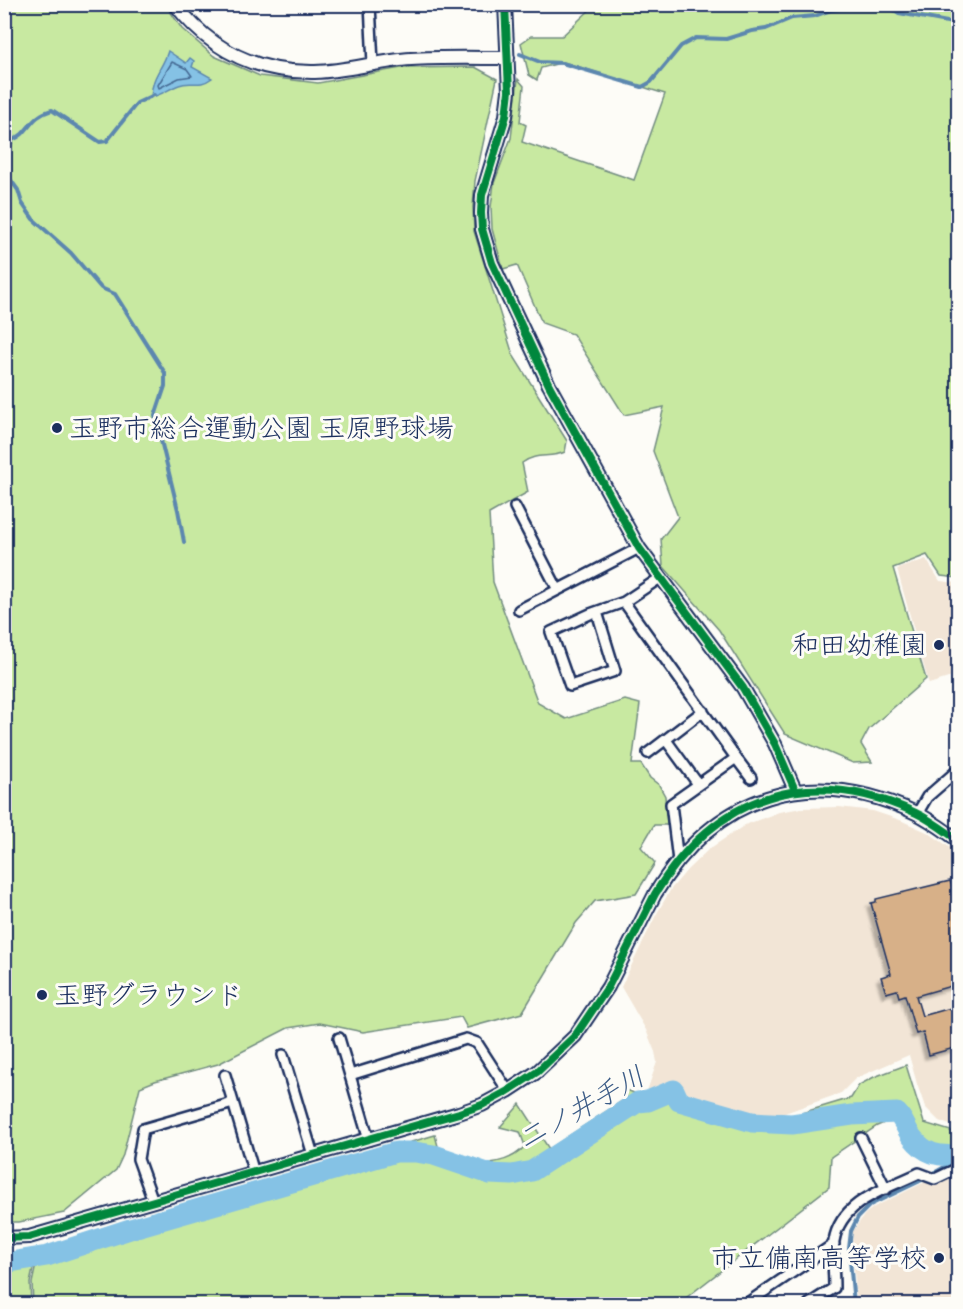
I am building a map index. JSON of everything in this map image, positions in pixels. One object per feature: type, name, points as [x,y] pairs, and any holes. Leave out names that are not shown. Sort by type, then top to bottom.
[{"type":"street","points":[[176,4],[206,38],[240,57],[280,69],[316,72],[411,59],[508,58]]},
{"type":"street","points":[[370,4],[372,64]]},
{"type":"street","points":[[504,4],[509,91],[506,116],[482,195],[482,229],[492,263],[549,385],[639,548],[743,688],[775,744],[795,790]]},
{"type":"street","points":[[515,507],[558,590]]},
{"type":"street","points":[[519,610],[639,548]]},
{"type":"street","points":[[597,612],[615,671],[570,686],[551,632],[597,612],[624,602],[660,578]]},
{"type":"street","points":[[624,602],[751,778]]},
{"type":"street","points":[[648,753],[703,711]]},
{"type":"street","points":[[666,740],[698,784]]},
{"type":"street","points":[[678,861],[671,804],[736,758]]},
{"type":"street","points":[[918,814],[927,797],[958,770]]},
{"type":"street","points":[[4,1238],[28,1237],[369,1140],[482,1105],[508,1091],[537,1072],[575,1036],[608,987],[655,894],[678,861],[711,827],[729,814],[772,796],[795,790],[820,789],[844,792],[895,805],[918,814],[958,840]]},
{"type":"street","points":[[339,1038],[369,1140]]},
{"type":"street","points":[[350,1075],[466,1039],[477,1043],[508,1091]]},
{"type":"street","points":[[283,1056],[313,1155]]},
{"type":"street","points":[[225,1075],[254,1173]]},
{"type":"street","points":[[153,1201],[138,1159],[143,1129],[233,1103]]},
{"type":"street","points":[[861,1138],[886,1189]]},
{"type":"street","points":[[809,1305],[834,1288],[834,1244],[843,1218],[856,1203],[919,1173],[935,1179],[958,1168]]},
{"type":"street","points":[[746,1305],[834,1244]]},
{"type":"shaded area","points":[[926,559],[940,581],[958,583],[958,675],[929,684],[897,569]]},
{"type":"shaded area","points":[[839,807],[873,811],[900,820],[929,833],[958,853],[958,1126],[939,1121],[925,1107],[909,1055],[856,1078],[841,1093],[768,1119],[680,1092],[679,1086],[649,1096],[647,1091],[657,1062],[655,1052],[646,1030],[621,987],[671,889],[709,849],[745,825],[779,812],[802,808]]},
{"type":"shaded area","points":[[958,1173],[958,1304],[857,1304],[853,1231],[865,1214],[874,1207],[925,1182],[937,1184]]},
{"type":"green space","points":[[596,4],[958,5],[958,578],[941,576],[927,555],[893,568],[926,679],[869,729],[861,744],[872,762],[853,763],[785,734],[719,630],[663,566],[661,539],[678,517],[653,451],[664,407],[624,415],[573,334],[542,323],[517,265],[503,269],[492,229],[491,207],[494,183],[511,138],[518,79],[524,86],[520,122],[526,125],[522,142],[634,180],[665,94],[564,62],[541,68],[537,80],[529,75],[521,43],[531,36],[562,36]]},
{"type":"green space","points":[[5,5],[166,5],[182,29],[214,56],[260,76],[318,83],[401,68],[475,67],[497,79],[475,181],[474,231],[513,355],[567,441],[565,452],[533,458],[522,463],[528,492],[489,514],[493,582],[538,703],[566,719],[625,700],[640,704],[632,764],[641,764],[650,778],[659,785],[665,796],[667,825],[654,825],[641,847],[655,863],[636,894],[595,901],[576,923],[522,1013],[467,1028],[461,1017],[363,1032],[320,1023],[288,1028],[218,1064],[140,1087],[123,1155],[116,1170],[64,1213],[19,1222],[5,1222]]},
{"type":"green space","points":[[906,1065],[924,1123],[954,1132],[958,1131],[958,1151],[934,1149],[917,1135],[905,1114],[877,1126],[831,1157],[829,1187],[678,1304],[33,1304],[32,1283],[39,1251],[435,1135],[442,1161],[486,1163],[507,1159],[517,1154],[525,1146],[520,1132],[500,1127],[520,1104],[549,1149],[625,1099],[627,1090],[643,1097],[669,1100],[752,1128],[851,1098],[859,1085]]},
{"type":"green space","points":[[37,1251],[30,1283],[31,1304],[5,1304],[5,1267],[23,1252]]},
{"type":"water","points":[[168,51],[186,63],[190,58],[194,61],[192,67],[212,78],[203,83],[179,85],[151,97],[153,83]]},
{"type":"building","points":[[950,881],[958,902],[958,984],[916,996],[922,1016],[958,1006],[958,1047],[929,1055],[923,1032],[916,1034],[905,995],[899,997],[897,990],[886,993],[881,977],[891,974],[871,903],[876,902],[876,899]]},
{"type":"waterway","points":[[520,54],[540,62],[562,63],[642,87],[651,82],[681,46],[696,38],[726,39],[766,29],[792,18],[815,16],[831,10],[848,8],[853,4]]},
{"type":"waterway","points":[[885,4],[899,13],[958,24]]},
{"type":"waterway","points":[[154,95],[137,103],[107,141],[100,142],[52,110],[44,113],[12,140],[8,155],[7,175],[18,190],[22,203],[33,219],[71,253],[101,288],[115,294],[165,373],[165,386],[155,416],[184,542]]},
{"type":"waterway","name":"二ノ井手川","points":[[4,1263],[47,1256],[130,1229],[396,1152],[434,1155],[490,1174],[512,1175],[532,1171],[638,1102],[648,1101],[674,1090],[679,1101],[752,1122],[792,1124],[852,1115],[897,1113],[912,1137],[927,1151],[938,1155],[958,1155]]},
{"type":"waterway","points":[[854,1304],[849,1249],[851,1231],[858,1217],[870,1205],[918,1182],[948,1165],[958,1156]]},
{"type":"cycle path","points":[[505,4],[509,91],[506,116],[482,195],[481,213],[482,229],[492,263],[549,385],[639,548],[743,688],[775,744],[795,790]]},
{"type":"cycle path","points":[[4,1238],[29,1237],[459,1113],[482,1105],[508,1091],[537,1072],[575,1036],[608,987],[655,894],[679,860],[706,833],[736,812],[768,798],[802,791],[839,791],[877,798],[922,816],[958,840]]},
{"type":"place","name":"玉野市総合運動公園 玉原野球場","points":[[57,428]]},
{"type":"place","name":"和田幼稚園","points":[[939,645]]},
{"type":"place","name":"玉野グラウンド","points":[[42,995]]},
{"type":"place","name":"市立備南高等学校","points":[[939,1258]]}]
